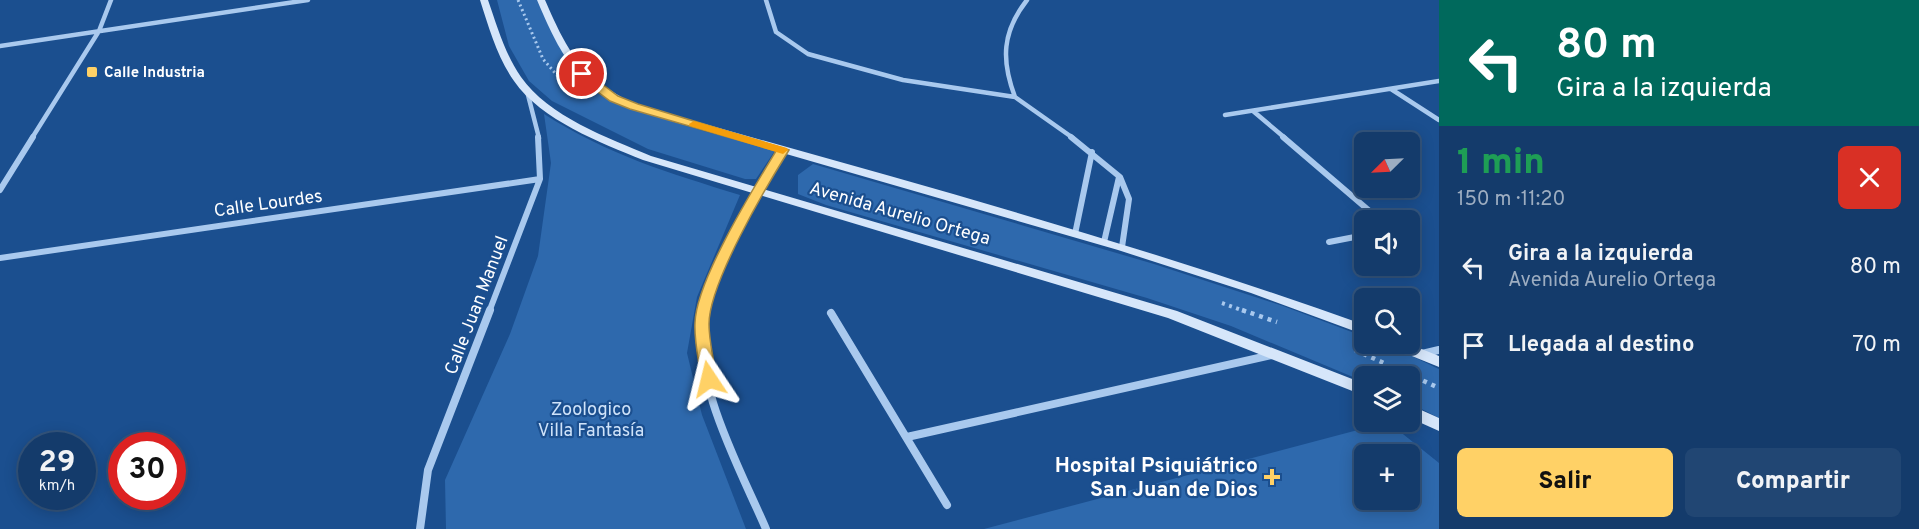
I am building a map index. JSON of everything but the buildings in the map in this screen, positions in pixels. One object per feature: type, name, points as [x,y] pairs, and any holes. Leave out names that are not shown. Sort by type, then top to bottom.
[{"type":"main road","name":"Avenida Aurelio Ortega","points":[[484,0],[499,44],[527,91],[562,116],[604,141],[647,158],[757,192],[1172,314],[1354,386]]},
{"type":"main road","name":"Avenida Aurelio Ortega","points":[[541,0],[565,55],[600,90],[634,107],[1122,247],[1255,290],[1354,326]]},
{"type":"main road","points":[[1421,354],[1439,362]]},
{"type":"main road","points":[[1420,416],[1439,425]]},
{"type":"street","points":[[0,190],[99,31],[111,0]]},
{"type":"street","points":[[0,46],[308,0]]},
{"type":"street","points":[[766,0],[766,8],[776,32],[808,54],[903,80],[1015,98],[1092,152],[1119,177],[1130,199],[1122,247]]},
{"type":"street","points":[[1015,98],[1005,71],[1004,44],[1012,22],[1027,0]]},
{"type":"street","points":[[1225,115],[1439,81]]},
{"type":"street","points":[[1391,89],[1439,120]]},
{"type":"street","name":"Calle Juan Manuel","points":[[420,529],[428,470],[540,179],[539,140],[527,91]]},
{"type":"street","points":[[1253,111],[1368,210]]},
{"type":"street","points":[[766,529],[717,410],[705,363],[702,323],[708,291],[757,192],[783,150]]},
{"type":"street","points":[[1075,234],[1092,152]]},
{"type":"street","points":[[1104,242],[1119,177]]},
{"type":"street","name":"Calle Lourdes","points":[[0,258],[540,179]]},
{"type":"street","points":[[1329,243],[1354,237]]},
{"type":"street","points":[[831,314],[908,437],[947,505]]},
{"type":"street","points":[[1421,354],[1439,350]]},
{"type":"street","points":[[908,437],[1276,355]]},
{"type":"green space","points":[[497,0],[540,0],[565,55],[581,75],[604,91],[660,117],[722,136],[776,149],[756,179],[745,179],[648,149],[552,101],[529,81],[509,46]]},
{"type":"green space","name":"Zoologico Villa Fantasía","points":[[544,114],[592,141],[639,162],[740,195],[697,297],[687,353],[702,415],[746,529],[446,529],[445,480],[510,334],[538,256],[551,163]]},
{"type":"green space","points":[[813,164],[1154,264],[1283,306],[1354,333],[1354,354],[1407,354],[1439,369],[1439,418],[1420,408],[1420,366],[1354,366],[1354,377],[1231,326],[1147,298],[826,205],[798,194],[798,175]]},
{"type":"green space","name":"Hospital Psiquiátrico San Juan de Dios","points":[[1354,431],[1400,432],[1415,444],[1354,444],[1354,510],[1420,510],[1420,448],[1439,463],[1439,529],[984,529]]},
{"type":"slow traffic","points":[[694,124],[783,150]]},
{"type":"place","name":"Calle Industria","points":[[92,72]]},
{"type":"place","name":"Hospital Psiquiátrico San Juan de Dios","points":[[1272,477]]},
{"type":"route","points":[[582,74],[600,90],[634,107],[783,150],[757,192],[708,291],[702,323],[705,363],[709,379]]}]
